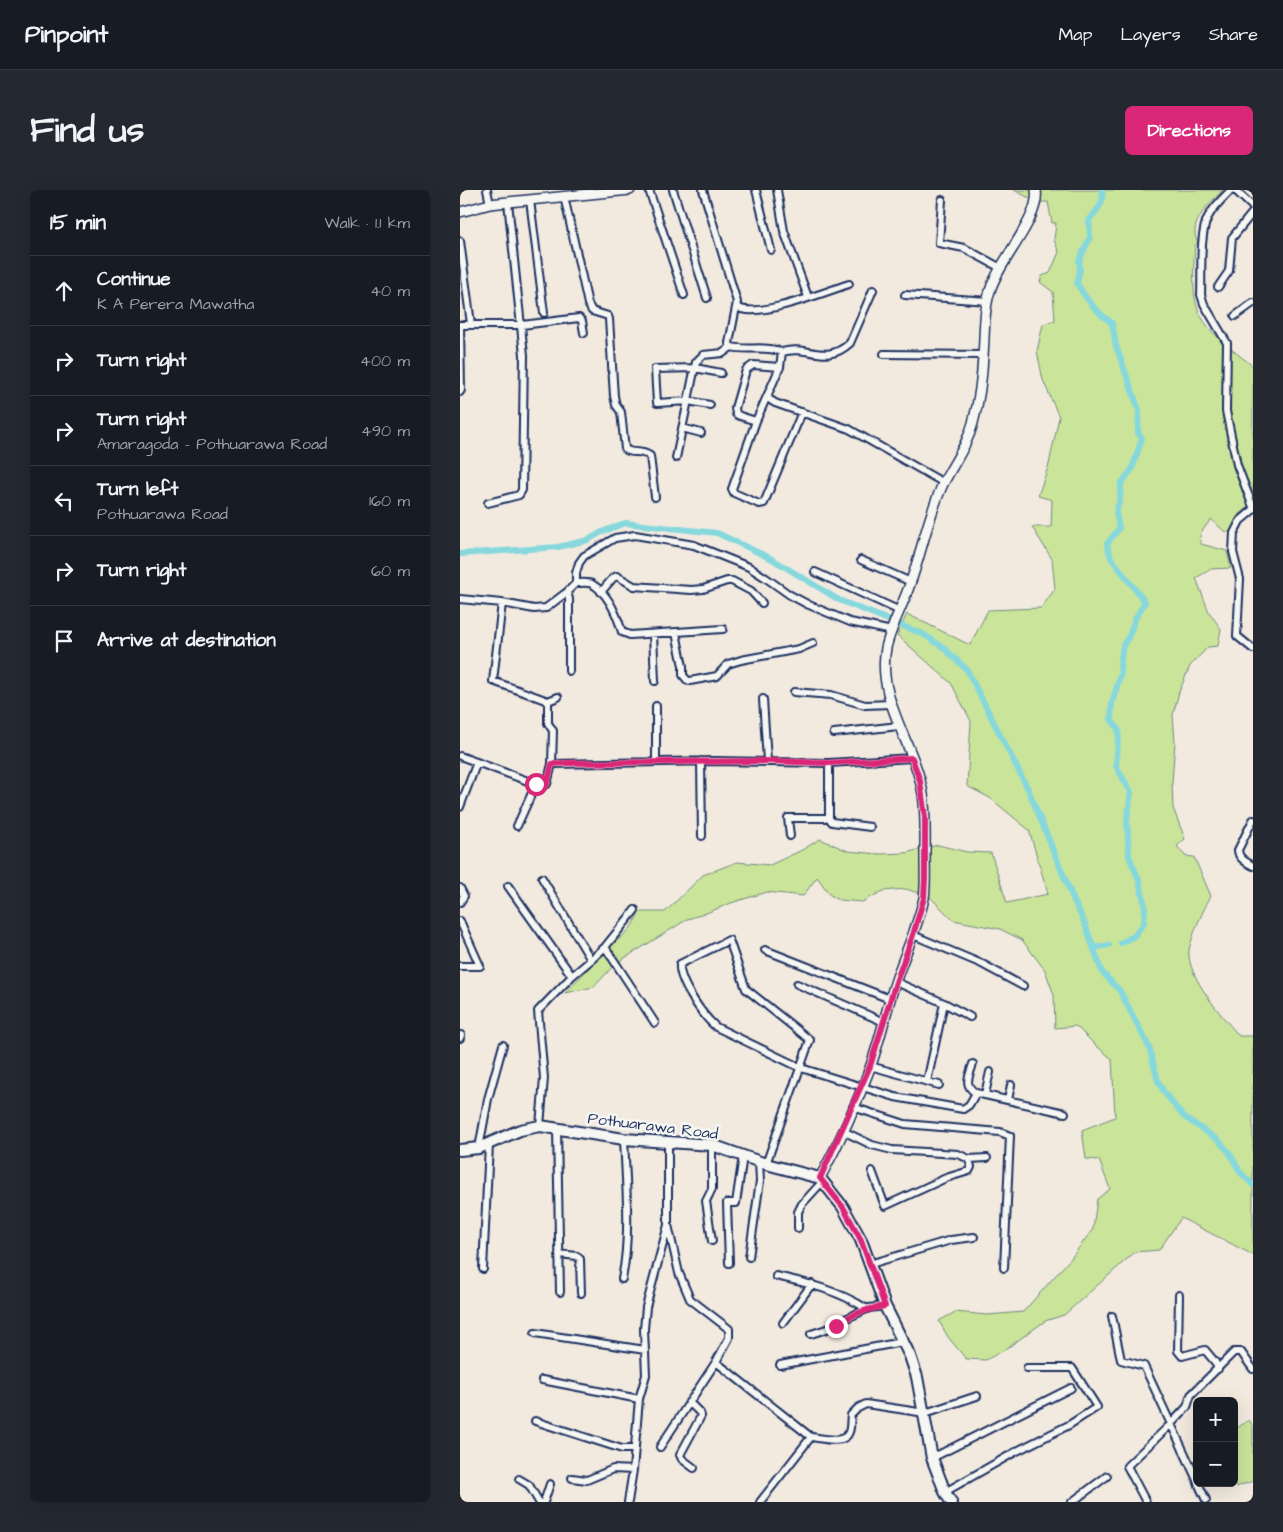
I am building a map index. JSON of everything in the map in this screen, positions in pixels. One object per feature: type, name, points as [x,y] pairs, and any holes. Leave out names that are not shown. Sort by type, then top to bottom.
[{"type":"main road","name":"Pothuarawa Road","points":[[460,1150],[484,1146],[520,1130],[540,1126],[624,1139],[712,1145],[763,1163],[821,1180]]},
{"type":"main road","points":[[821,1180],[843,1207],[861,1240],[885,1306],[910,1356],[925,1413],[932,1458],[945,1492],[951,1502]]},
{"type":"street","points":[[487,190],[490,204]]},
{"type":"street","points":[[460,212],[490,204],[564,196],[574,193],[630,190]]},
{"type":"street","points":[[650,190],[684,295]]},
{"type":"street","points":[[673,190],[707,298]]},
{"type":"street","points":[[703,190],[737,307],[731,347]]},
{"type":"street","points":[[756,190],[771,250]]},
{"type":"street","points":[[777,190],[784,231],[808,297]]},
{"type":"street","points":[[798,1228],[798,1212],[821,1180],[862,1088],[924,898],[925,817],[923,796],[920,781],[887,689],[884,666],[886,647],[911,582],[934,506],[944,483],[964,449],[979,402],[984,355],[984,330],[990,289],[999,267],[1030,219],[1036,206],[1036,190]]},
{"type":"street","points":[[1231,190],[1215,206],[1207,219],[1203,236],[1201,295],[1204,304],[1227,343],[1226,411],[1237,465],[1253,508],[1240,521],[1234,533],[1233,552],[1240,579],[1237,636],[1253,649]]},
{"type":"street","points":[[1235,190],[1253,207]]},
{"type":"street","points":[[564,196],[588,304],[592,311],[608,316],[609,319],[614,396],[616,405],[622,412],[625,450],[628,452],[643,452],[650,456],[655,497]]},
{"type":"street","points":[[530,200],[544,313]]},
{"type":"street","points":[[942,200],[939,243],[964,248],[999,267]]},
{"type":"street","points":[[488,503],[519,496],[522,490],[524,355],[508,202]]},
{"type":"street","points":[[1218,287],[1228,270],[1232,238],[1253,212]]},
{"type":"street","points":[[460,240],[471,324]]},
{"type":"street","points":[[737,307],[741,310],[767,309],[849,284]]},
{"type":"street","points":[[731,347],[738,349],[774,348],[782,352],[798,350],[826,355],[845,348],[850,343],[873,290]]},
{"type":"street","points":[[905,295],[988,301]]},
{"type":"street","points":[[1235,316],[1253,303]]},
{"type":"street","points":[[460,392],[461,325],[522,325],[579,318],[582,321],[584,333]]},
{"type":"street","points":[[676,458],[696,362],[703,355],[723,353],[731,347]]},
{"type":"street","points":[[782,352],[780,367],[768,396],[764,399],[732,489],[734,493],[759,504],[764,503],[802,412]]},
{"type":"street","points":[[884,354],[984,355]]},
{"type":"street","points":[[756,421],[736,414],[735,408],[746,370],[753,365],[780,367]]},
{"type":"street","points":[[710,405],[688,402],[657,403],[655,369],[695,368],[721,373]]},
{"type":"street","points":[[768,396],[775,403],[849,429],[944,483]]},
{"type":"street","points":[[682,428],[701,433]]},
{"type":"street","points":[[460,599],[502,603],[534,609],[546,608],[576,583],[579,562],[584,556],[615,538],[635,535],[694,545],[748,568],[790,595],[850,622],[895,622]]},
{"type":"street","points":[[860,560],[911,582]]},
{"type":"street","points":[[815,572],[895,622]]},
{"type":"street","points":[[601,592],[617,576],[634,586],[691,590],[703,589],[727,580],[751,592],[762,604]]},
{"type":"street","points":[[576,583],[591,583],[601,592],[617,614],[622,632],[630,635],[723,629]]},
{"type":"street","points":[[567,592],[569,598],[569,671]]},
{"type":"street","points":[[502,603],[493,681],[548,701],[558,697]]},
{"type":"street","points":[[676,633],[683,675],[690,681],[717,676],[728,664],[799,649],[813,643]]},
{"type":"street","points":[[653,634],[655,681]]},
{"type":"street","points":[[794,692],[831,695],[866,705],[891,704]]},
{"type":"street","points":[[763,699],[767,761]]},
{"type":"street","points":[[460,756],[536,784],[547,784],[552,764],[553,731],[548,723],[548,701]]},
{"type":"street","points":[[656,706],[656,762]]},
{"type":"street","points":[[834,733],[899,726]]},
{"type":"street","points":[[552,764],[700,761],[829,763],[912,758]]},
{"type":"street","points":[[700,761],[702,836]]},
{"type":"street","points":[[460,807],[477,762]]},
{"type":"street","points":[[829,763],[829,818],[832,822],[870,827]]},
{"type":"street","points":[[517,826],[536,784]]},
{"type":"street","points":[[790,836],[788,818],[829,818]]},
{"type":"street","points":[[1253,820],[1238,850],[1238,855],[1245,862],[1253,866]]},
{"type":"street","points":[[542,878],[591,960]]},
{"type":"street","points":[[508,886],[572,976]]},
{"type":"street","points":[[460,888],[464,896],[460,902]]},
{"type":"street","points":[[540,1126],[544,1078],[538,1011],[572,976],[605,948],[635,910]]},
{"type":"street","points":[[460,921],[480,966],[460,966]]},
{"type":"street","points":[[913,935],[982,964],[1023,986]]},
{"type":"street","points":[[749,1257],[763,1163],[801,1068],[810,1040],[746,989],[729,940],[680,964],[679,971],[696,1004],[707,1019],[716,1027],[801,1068],[895,1097],[963,1109],[969,1105],[976,1093]]},
{"type":"street","points":[[605,948],[655,1023]]},
{"type":"street","points":[[765,950],[890,999]]},
{"type":"street","points":[[896,982],[944,1003],[970,1017]]},
{"type":"street","points":[[798,984],[884,1022]]},
{"type":"street","points":[[926,1082],[944,1003]]},
{"type":"street","points":[[482,1270],[484,1146],[488,1099],[503,1045]]},
{"type":"street","points":[[973,1064],[967,1085],[969,1089],[976,1093],[1065,1114]]},
{"type":"street","points":[[870,1066],[939,1085]]},
{"type":"street","points":[[985,1094],[990,1072]]},
{"type":"street","points":[[1008,1100],[1011,1085]]},
{"type":"street","points":[[853,1107],[905,1124],[1000,1132],[1010,1136],[1004,1268]]},
{"type":"street","points":[[556,1129],[560,1292]]},
{"type":"street","points":[[843,1131],[872,1145],[892,1150],[958,1154],[969,1159],[987,1158]]},
{"type":"street","points":[[622,1279],[625,1263],[627,1214],[624,1139]]},
{"type":"street","points":[[660,1447],[716,1362],[729,1338],[729,1329],[690,1299],[679,1273],[668,1225],[668,1142]]},
{"type":"street","points":[[712,1145],[712,1190],[706,1201],[712,1241]]},
{"type":"street","points":[[729,1264],[727,1203],[736,1203],[743,1156]]},
{"type":"street","points":[[872,1171],[885,1206],[946,1178],[970,1171],[969,1159]]},
{"type":"street","points":[[628,1502],[633,1470],[639,1399],[646,1375],[644,1329],[646,1308],[668,1225]]},
{"type":"street","points":[[870,1264],[951,1240],[974,1237]]},
{"type":"street","points":[[559,1254],[577,1256],[580,1259],[581,1293]]},
{"type":"street","points":[[776,1276],[812,1284],[852,1299],[868,1309]]},
{"type":"street","points":[[783,1323],[812,1284]]},
{"type":"street","points":[[1179,1295],[1178,1352],[1182,1356],[1205,1350],[1218,1369]]},
{"type":"street","points":[[811,1334],[836,1326],[843,1320],[868,1309],[885,1306]]},
{"type":"street","points":[[1112,1316],[1120,1360],[1144,1366],[1193,1471]]},
{"type":"street","points":[[535,1333],[645,1350]]},
{"type":"street","points":[[780,1365],[902,1342]]},
{"type":"street","points":[[1146,1502],[1127,1466],[1187,1407],[1191,1395],[1234,1352],[1241,1352],[1251,1361],[1253,1369]]},
{"type":"street","points":[[716,1362],[811,1437],[838,1440],[844,1438],[849,1433],[851,1415],[858,1408],[866,1404],[925,1413],[978,1396]]},
{"type":"street","points":[[945,1492],[1016,1451],[1069,1425],[1097,1407],[1072,1368],[1027,1368]]},
{"type":"street","points":[[542,1380],[639,1399]]},
{"type":"street","points":[[932,1458],[1071,1388]]},
{"type":"street","points":[[689,1402],[701,1416],[680,1455],[682,1459],[694,1468]]},
{"type":"street","points":[[535,1421],[622,1449],[635,1449]]},
{"type":"street","points":[[760,1502],[811,1437]]},
{"type":"street","points":[[572,1478],[587,1480],[613,1469],[633,1470]]},
{"type":"street","points":[[1072,1502],[1106,1476]]},
{"type":"street","points":[[519,1479],[529,1485],[539,1502]]},
{"type":"street","points":[[544,1502],[550,1484]]},
{"type":"street","points":[[1200,1487],[1206,1500]]},
{"type":"green space","points":[[1014,190],[1223,190],[1202,213],[1195,228],[1198,242],[1195,245],[1194,290],[1199,313],[1211,331],[1253,366],[1253,508],[1248,507],[1237,517],[1234,533],[1224,531],[1211,519],[1200,534],[1201,544],[1227,551],[1231,568],[1211,569],[1196,578],[1209,612],[1221,629],[1218,646],[1208,647],[1190,666],[1179,692],[1173,715],[1175,742],[1172,782],[1173,808],[1185,839],[1177,846],[1185,856],[1194,857],[1211,896],[1201,915],[1189,950],[1193,972],[1207,996],[1239,1036],[1253,1036],[1253,1255],[1181,1218],[1159,1250],[1135,1252],[1064,1315],[1045,1321],[1006,1349],[986,1360],[966,1359],[948,1337],[939,1321],[955,1312],[987,1315],[1023,1312],[1072,1257],[1093,1229],[1097,1199],[1110,1189],[1099,1160],[1086,1159],[1082,1130],[1115,1117],[1112,1059],[1076,1026],[1055,1028],[1054,995],[1045,970],[1022,940],[1000,929],[953,920],[930,897],[906,889],[883,891],[862,902],[839,900],[830,895],[817,877],[803,896],[767,892],[688,919],[615,964],[594,987],[565,993],[599,957],[630,929],[640,912],[665,912],[703,875],[737,862],[770,865],[820,839],[848,851],[879,854],[905,853],[938,845],[967,852],[991,853],[1007,903],[1048,894],[1029,830],[990,798],[967,786],[971,721],[951,683],[897,635],[907,614],[970,645],[988,610],[1041,608],[1055,589],[1052,559],[1032,527],[1051,527],[1052,500],[1038,496],[1049,464],[1059,417],[1043,380],[1037,351],[1043,324],[1055,320],[1053,292],[1040,282],[1042,276],[1050,273],[1059,252],[1054,240],[1056,223],[1052,223],[1048,202],[1037,202]]},
{"type":"green space","points":[[1249,1420],[1253,1426],[1253,1481],[1238,1486],[1238,1442],[1238,1427]]},
{"type":"waterway","points":[[1102,190],[1101,203],[1089,220],[1090,237],[1079,261],[1080,269],[1077,284],[1092,305],[1112,323],[1116,346],[1139,410],[1138,433],[1142,438],[1132,469],[1121,484],[1120,499],[1116,512],[1119,528],[1107,544],[1111,558],[1145,602],[1123,645],[1121,673],[1112,703],[1111,719],[1119,731],[1116,766],[1131,792],[1127,821],[1129,856],[1139,880],[1145,906],[1144,923],[1134,936],[1121,943]]},
{"type":"waterway","points":[[460,554],[558,547],[588,540],[625,523],[717,533],[772,559],[839,600],[923,634],[944,648],[967,670],[1028,789],[1085,924],[1102,972],[1120,991],[1149,1047],[1158,1081],[1164,1092],[1183,1116],[1218,1140],[1229,1152],[1240,1172],[1253,1185]]},
{"type":"waterway","points":[[1093,948],[1109,945]]},
{"type":"route","points":[[536,784],[547,784],[552,764],[767,761],[829,763],[912,758],[920,781],[925,817],[924,898],[862,1088],[820,1178],[843,1207],[861,1240],[885,1306],[868,1309],[843,1320],[836,1326]]}]
